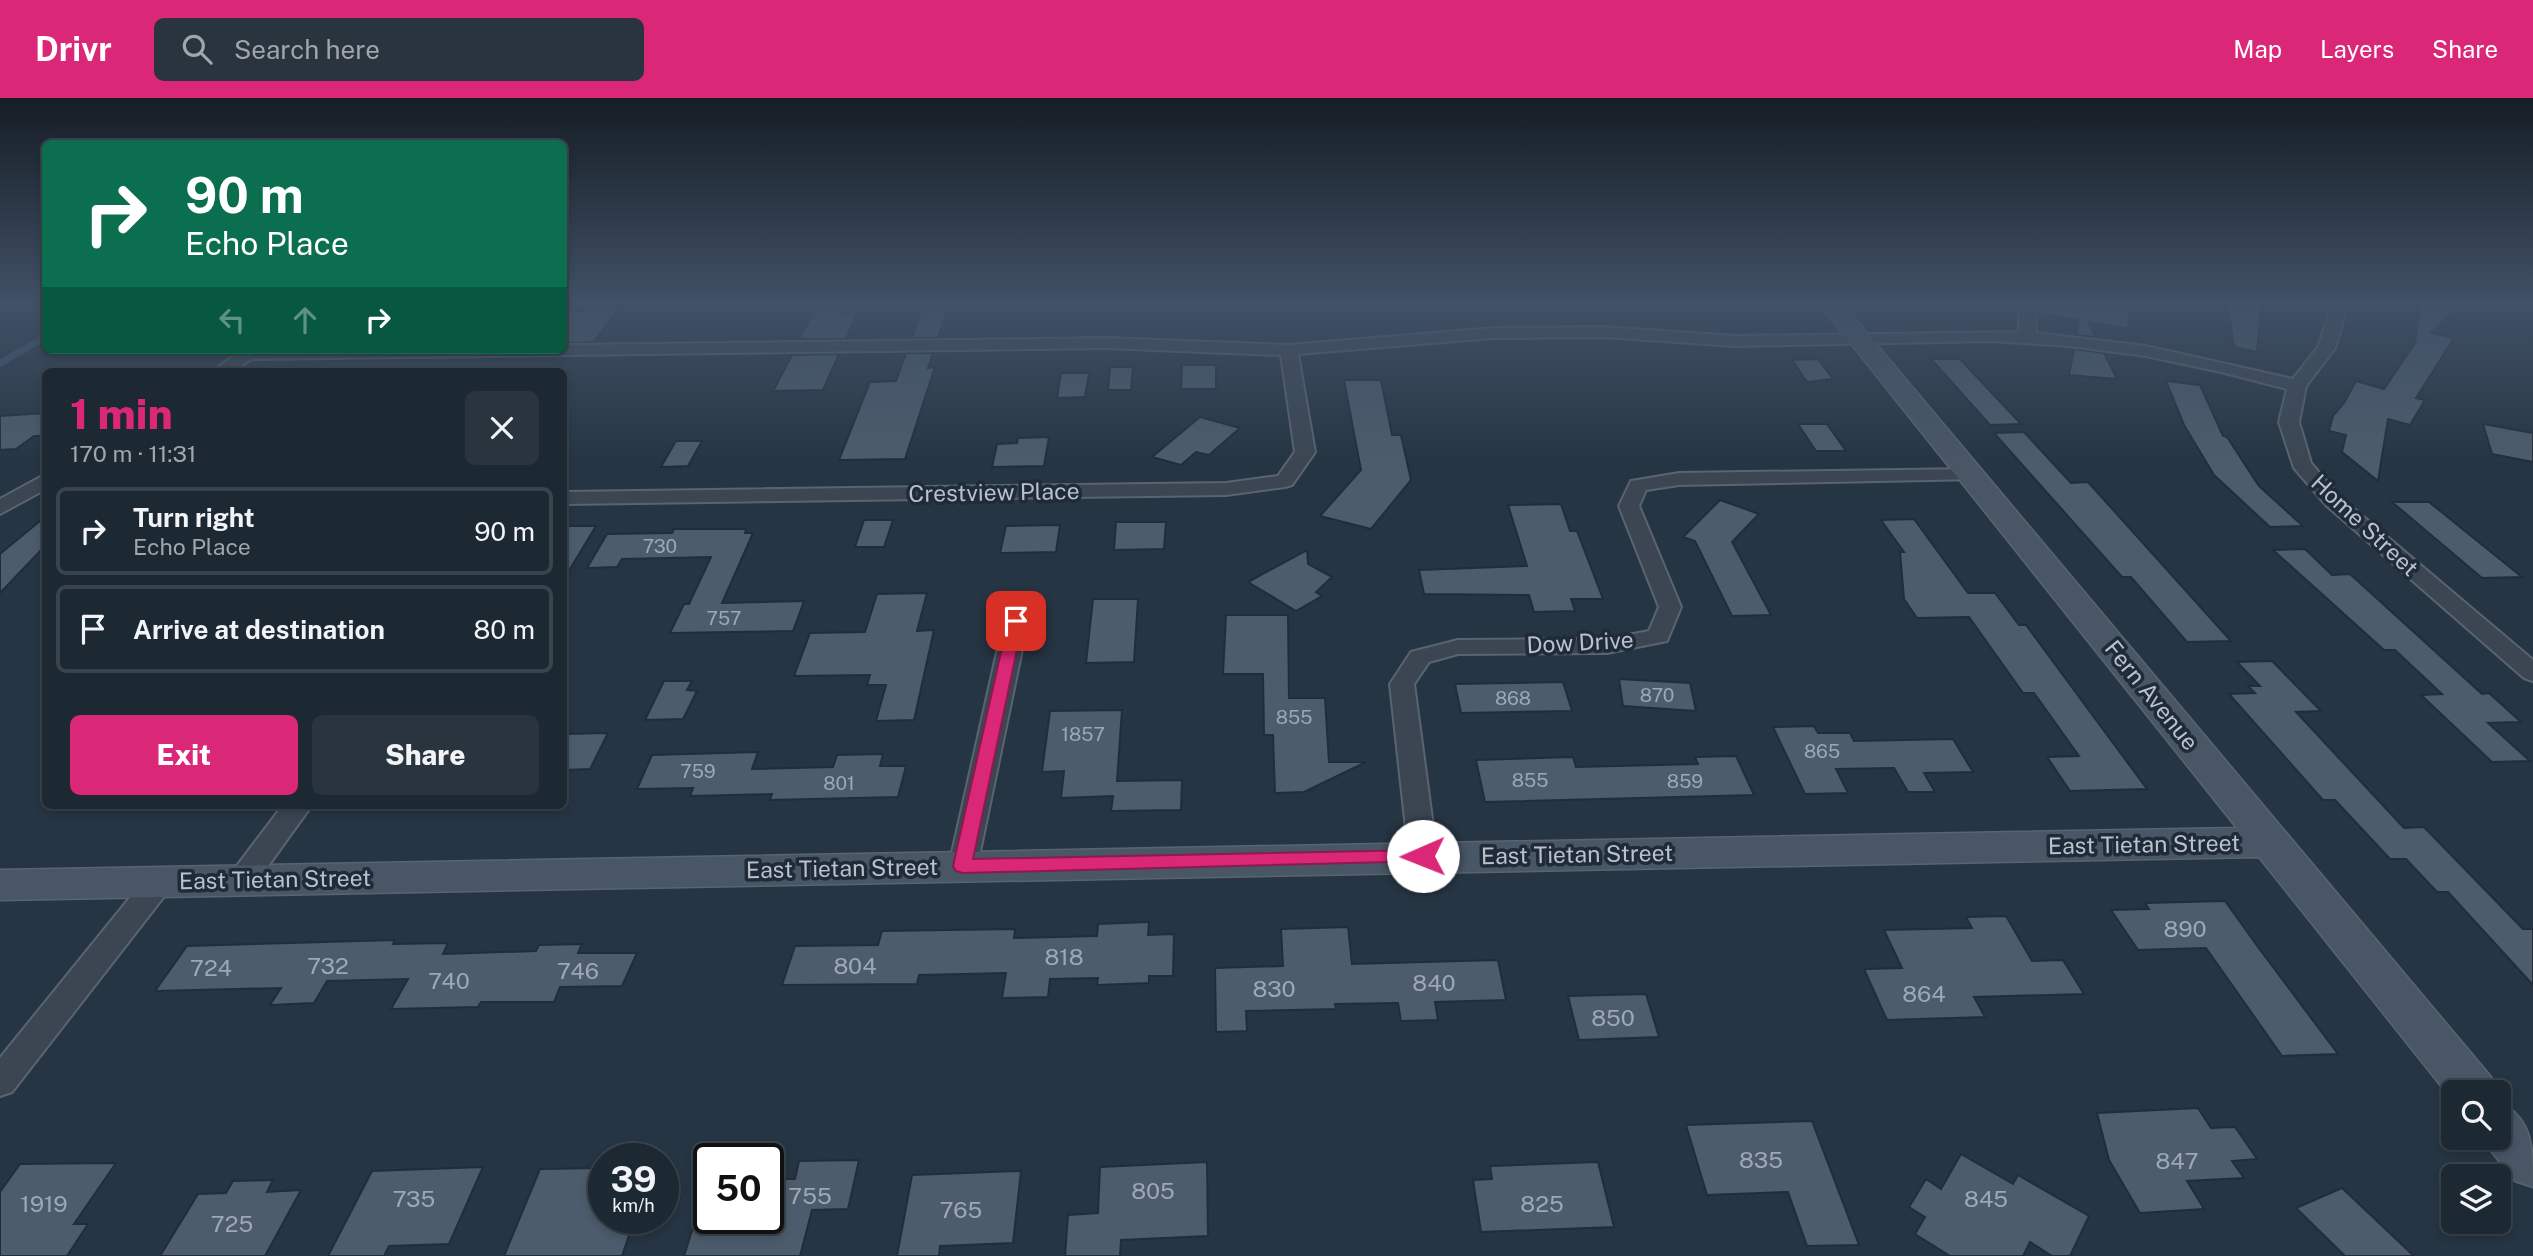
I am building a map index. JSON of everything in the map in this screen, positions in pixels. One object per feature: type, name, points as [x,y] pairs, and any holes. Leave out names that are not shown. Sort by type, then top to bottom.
[{"type":"main road","name":"Fern Avenue","points":[[1874,355],[2464,1080]]},
{"type":"main road","name":"East Tietan Street","points":[[0,886],[1423,856],[2272,842]]},
{"type":"main road","points":[[2511,1138],[2533,1165]]},
{"type":"street","points":[[227,368],[246,355]]},
{"type":"street","name":"Crestview Place","points":[[567,498],[1212,489],[1285,481],[1305,452],[1290,355]]},
{"type":"street","points":[[2168,355],[2212,363],[2297,386]]},
{"type":"street","name":"Home Street","points":[[2321,355],[2297,386],[2289,422],[2301,464],[2333,501],[2533,673]]},
{"type":"street","name":"Dow Drive","points":[[1423,856],[1402,684],[1420,657],[1458,647],[1607,646],[1659,636],[1670,607],[1629,506],[1638,485],[1679,480],[1972,475]]},
{"type":"street","points":[[0,508],[42,482]]},
{"type":"street","points":[[963,866],[1016,621]]},
{"type":"street","points":[[243,879],[295,809]]},
{"type":"street","points":[[0,1082],[159,881]]},
{"type":"building","points":[[792,355],[839,355],[823,390],[773,391]]},
{"type":"building","points":[[905,355],[932,355],[928,368],[935,367],[905,459],[839,460],[870,382],[896,381]]},
{"type":"building","points":[[2073,355],[2105,355],[2117,379],[2069,375]]},
{"type":"building","points":[[2407,355],[2443,355],[2416,398],[2425,400],[2410,425],[2388,419],[2378,481],[2342,452],[2346,435],[2329,431],[2333,416],[2356,381],[2384,389]]},
{"type":"building","points":[[1818,359],[1833,379],[1807,382],[1792,360]]},
{"type":"building","points":[[1931,359],[1960,359],[2021,424],[1990,425]]},
{"type":"building","points":[[1182,365],[1216,365],[1216,389],[1181,389]]},
{"type":"building","points":[[1110,367],[1133,367],[1131,390],[1108,390]]},
{"type":"building","points":[[1061,373],[1089,373],[1085,397],[1057,398]]},
{"type":"building","points":[[1344,380],[1381,380],[1392,435],[1401,435],[1411,480],[1371,529],[1320,516],[1361,470]]},
{"type":"building","points":[[2166,381],[2200,385],[2223,436],[2227,437],[2259,486],[2303,526],[2270,527],[2214,475],[2184,425]]},
{"type":"building","points":[[42,413],[42,436],[34,436],[16,449],[0,450],[0,416]]},
{"type":"building","points":[[1200,417],[1240,428],[1209,455],[1196,452],[1181,465],[1152,457]]},
{"type":"building","points":[[1798,424],[1827,424],[1846,451],[1816,451]]},
{"type":"building","points":[[2483,424],[2533,433],[2533,462],[2492,454]]},
{"type":"building","points":[[2024,432],[2071,483],[2088,482],[2231,641],[2187,642],[2131,577],[2122,577],[1994,433]]},
{"type":"building","points":[[1049,437],[1044,466],[992,467],[997,444],[1017,443],[1018,438]]},
{"type":"building","points":[[676,441],[702,441],[688,466],[661,467]]},
{"type":"building","points":[[1720,500],[1759,514],[1732,542],[1771,615],[1732,616],[1695,541],[1683,537]]},
{"type":"building","points":[[2392,502],[2429,502],[2522,577],[2482,578]]},
{"type":"building","points":[[1561,504],[1570,531],[1577,531],[1603,599],[1571,599],[1575,611],[1534,612],[1529,595],[1424,594],[1419,570],[1527,566],[1508,505]]},
{"type":"building","points":[[42,519],[42,549],[0,593],[0,554]]},
{"type":"building","points":[[1914,519],[1968,593],[1995,593],[2019,625],[2026,625],[2147,789],[2070,791],[2047,757],[2079,756],[2034,693],[2023,693],[1969,617],[1917,618],[1904,599],[1900,552],[1904,552],[1881,520]]},
{"type":"building","points":[[864,520],[893,520],[884,547],[855,547]]},
{"type":"building","points":[[1116,522],[1166,522],[1164,549],[1114,550]]},
{"type":"building","points":[[1060,525],[1056,552],[1000,553],[1006,526]]},
{"type":"building","points":[[567,526],[596,526],[567,574]]},
{"type":"building","points":[[674,529],[746,529],[745,533],[753,533],[722,603],[804,601],[793,631],[670,633],[684,604],[689,604],[711,557],[622,559],[617,567],[587,568],[607,534],[672,533]]},
{"type":"building","points":[[2305,549],[2332,575],[2350,574],[2482,694],[2489,693],[2521,722],[2488,723],[2530,761],[2492,762],[2421,695],[2442,694],[2395,650],[2384,650],[2273,550]]},
{"type":"building","points":[[1307,550],[1308,564],[1332,577],[1316,592],[1322,596],[1296,611],[1248,582]]},
{"type":"building","points":[[927,593],[917,631],[934,630],[914,720],[876,721],[886,685],[867,685],[870,675],[794,676],[810,633],[865,632],[877,594]]},
{"type":"building","points":[[1093,599],[1138,599],[1134,662],[1086,663]]},
{"type":"building","points":[[1226,615],[1288,615],[1289,698],[1325,698],[1329,762],[1366,762],[1304,792],[1275,793],[1273,735],[1264,735],[1263,674],[1223,674]]},
{"type":"building","points":[[2272,661],[2321,711],[2296,712],[2404,828],[2424,827],[2523,929],[2533,929],[2533,985],[2448,892],[2437,892],[2406,859],[2390,859],[2335,800],[2323,800],[2229,694],[2255,693],[2248,686],[2260,686],[2237,662]]},
{"type":"building","points":[[1619,679],[1690,683],[1696,711],[1623,706]]},
{"type":"building","points":[[664,681],[692,681],[687,690],[697,691],[683,719],[645,720]]},
{"type":"building","points":[[1563,682],[1572,711],[1461,713],[1455,684]]},
{"type":"building","points":[[1122,710],[1117,781],[1182,780],[1181,810],[1111,811],[1113,796],[1061,798],[1064,771],[1042,772],[1050,711]]},
{"type":"building","points":[[1814,726],[1818,733],[1850,733],[1854,741],[1953,739],[1973,772],[1924,773],[1935,792],[1908,792],[1894,768],[1836,769],[1848,793],[1805,794],[1773,727]]},
{"type":"building","points":[[608,733],[590,769],[567,770],[567,734]]},
{"type":"building","points":[[758,752],[752,769],[833,767],[837,755],[883,754],[880,766],[906,766],[898,797],[770,800],[772,794],[690,796],[693,788],[637,789],[652,755]]},
{"type":"building","points":[[1736,756],[1754,795],[1485,802],[1476,760],[1573,757],[1576,767],[1698,764],[1695,757]]},
{"type":"building","points":[[2225,901],[2338,1054],[2282,1056],[2206,948],[2138,950],[2111,910],[2149,909],[2145,903]]},
{"type":"building","points":[[2006,916],[2032,961],[2063,960],[2084,994],[1974,997],[1985,1017],[1887,1020],[1864,969],[1902,968],[1884,930],[1972,928],[1966,917]]},
{"type":"building","points":[[1149,922],[1148,935],[1174,934],[1173,976],[1149,976],[1149,983],[1097,985],[1098,978],[1050,979],[1048,997],[1002,998],[1006,973],[919,975],[917,984],[782,985],[795,946],[878,945],[882,931],[1015,929],[1014,938],[1097,936],[1098,924]]},
{"type":"building","points":[[1348,927],[1352,964],[1498,960],[1506,1000],[1435,1002],[1438,1020],[1401,1021],[1398,1003],[1335,1004],[1336,1009],[1246,1011],[1247,1031],[1216,1032],[1215,968],[1283,966],[1281,929]]},
{"type":"building","points":[[395,940],[393,944],[448,943],[443,954],[536,951],[539,945],[582,944],[578,953],[637,953],[622,986],[560,987],[554,1002],[481,1002],[478,1007],[391,1009],[408,979],[327,981],[314,1003],[270,1005],[281,988],[155,991],[187,946]]},
{"type":"building","points":[[1646,994],[1659,1037],[1579,1040],[1568,996]]},
{"type":"building","points":[[2198,1108],[2211,1128],[2235,1127],[2257,1159],[2232,1161],[2244,1178],[2187,1181],[2204,1209],[2140,1213],[2109,1160],[2097,1113]]},
{"type":"building","points":[[1812,1121],[1859,1245],[1807,1246],[1788,1192],[1707,1195],[1686,1125]]},
{"type":"building","points":[[1961,1154],[2013,1184],[2018,1175],[2089,1216],[2070,1256],[2052,1256],[2030,1242],[2023,1256],[1950,1256],[1915,1234],[1925,1217],[1909,1207],[1926,1179],[1941,1189]]},
{"type":"building","points":[[859,1160],[848,1209],[812,1210],[800,1256],[684,1256],[693,1228],[693,1234],[784,1234],[784,1179],[795,1179],[799,1161]]},
{"type":"building","points":[[1207,1162],[1208,1236],[1121,1240],[1120,1256],[1065,1256],[1068,1215],[1098,1213],[1100,1167]]},
{"type":"building","points":[[1598,1162],[1614,1227],[1481,1232],[1473,1180],[1492,1179],[1490,1166]]},
{"type":"building","points":[[116,1163],[74,1224],[88,1224],[67,1256],[0,1256],[0,1192],[20,1164]]},
{"type":"building","points":[[483,1167],[449,1244],[389,1246],[384,1256],[328,1256],[372,1171]]},
{"type":"building","points":[[588,1168],[588,1234],[630,1234],[622,1256],[504,1256],[540,1169]]},
{"type":"building","points":[[1021,1171],[1013,1243],[940,1246],[939,1256],[897,1256],[912,1175]]},
{"type":"building","points":[[273,1180],[267,1192],[301,1190],[265,1256],[160,1256],[198,1194],[226,1193],[233,1181]]},
{"type":"building","points":[[2342,1188],[2414,1256],[2345,1256],[2296,1208]]},
{"type":"waterway","points":[[0,363],[14,355]]},
{"type":"route","points":[[1016,621],[963,866],[1423,856]]}]
